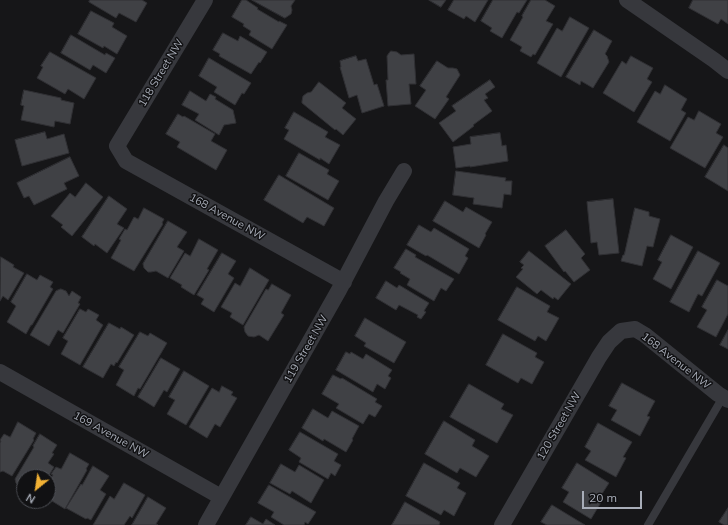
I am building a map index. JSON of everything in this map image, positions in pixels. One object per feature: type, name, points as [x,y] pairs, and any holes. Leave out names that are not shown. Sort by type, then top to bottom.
[{"type":"street","name":"118 Street NW","points":[[117,146],[205,0]]},
{"type":"street","points":[[627,0],[728,71]]},
{"type":"street","name":"168 Avenue NW","points":[[117,146],[126,161],[344,282]]},
{"type":"street","name":"119 Street NW","points":[[206,525],[344,282],[386,201],[404,171]]},
{"type":"street","name":"168 Avenue NW","points":[[621,331],[635,330],[645,335],[725,399]]},
{"type":"street","name":"120 Street NW","points":[[502,525],[599,357],[609,342],[621,331]]},
{"type":"street","name":"169 Avenue NW","points":[[0,372],[221,497]]},
{"type":"lane","points":[[648,525],[725,399]]},
{"type":"building","points":[[90,0],[142,0],[147,3],[136,22],[119,13],[116,18],[89,2]]},
{"type":"building","points":[[242,0],[246,0],[258,8],[257,9],[287,25],[272,49],[249,35],[251,31],[243,26],[244,24],[232,17]]},
{"type":"building","points":[[252,0],[295,0],[291,6],[291,14],[285,18]]},
{"type":"building","points":[[429,0],[446,0],[441,7]]},
{"type":"building","points":[[454,0],[488,0],[475,22],[466,16],[464,19],[448,10]]},
{"type":"building","points":[[493,0],[527,0],[519,13],[517,12],[502,38],[490,31],[492,28],[481,21]]},
{"type":"building","points":[[531,0],[545,0],[555,6],[546,21],[553,24],[535,55],[533,54],[531,57],[520,51],[522,47],[510,40]]},
{"type":"building","points":[[693,0],[728,0],[728,24],[721,19],[718,24],[689,8]]},
{"type":"building","points":[[91,11],[114,23],[112,27],[127,36],[117,54],[78,34]]},
{"type":"building","points":[[570,17],[589,28],[561,77],[537,63],[557,28],[562,31]]},
{"type":"building","points":[[594,30],[612,41],[605,54],[609,62],[593,88],[581,81],[580,85],[566,77]]},
{"type":"building","points":[[223,33],[238,41],[240,36],[267,52],[251,74],[219,56],[220,54],[213,50]]},
{"type":"building","points":[[71,35],[105,55],[106,53],[115,58],[106,73],[93,65],[90,70],[61,53]]},
{"type":"building","points":[[391,51],[397,52],[401,55],[414,54],[416,84],[409,84],[411,104],[388,106],[386,80],[388,80],[387,56]]},
{"type":"building","points":[[50,52],[96,78],[84,99],[68,89],[65,94],[37,78],[43,67],[41,66]]},
{"type":"building","points":[[356,56],[358,61],[366,59],[374,85],[377,84],[384,106],[362,113],[357,95],[349,98],[340,67],[340,61]]},
{"type":"building","points":[[631,56],[653,68],[647,79],[652,82],[634,112],[603,93],[622,61],[626,64]]},
{"type":"building","points":[[209,58],[251,83],[244,94],[242,93],[235,105],[214,92],[217,87],[199,76]]},
{"type":"building","points":[[437,61],[448,68],[457,69],[460,75],[446,97],[449,99],[435,119],[415,106],[426,90],[420,86]]},
{"type":"building","points":[[490,80],[495,87],[485,94],[488,98],[484,100],[492,111],[453,142],[439,123],[456,111],[452,106]]},
{"type":"building","points":[[319,82],[346,103],[342,108],[356,119],[343,135],[302,103],[303,96],[311,92]]},
{"type":"building","points":[[665,85],[687,99],[681,110],[686,113],[670,141],[637,122],[655,91],[660,94]]},
{"type":"building","points":[[24,90],[61,98],[61,100],[74,103],[70,124],[55,121],[54,127],[21,120],[24,106],[21,105]]},
{"type":"building","points":[[190,91],[206,101],[210,94],[216,97],[215,99],[233,110],[236,123],[224,125],[219,135],[195,120],[199,114],[182,105]]},
{"type":"building","points":[[699,111],[721,124],[716,133],[723,137],[705,168],[670,148],[688,117],[694,120]]},
{"type":"building","points":[[294,112],[328,132],[325,137],[340,145],[329,164],[284,139],[289,130],[285,128]]},
{"type":"building","points":[[178,114],[215,134],[211,141],[227,150],[216,170],[177,147],[180,142],[166,134]]},
{"type":"building","points":[[45,132],[47,139],[64,134],[69,153],[22,166],[15,140]]},
{"type":"building","points":[[500,133],[502,146],[506,145],[508,161],[456,168],[453,147],[471,144],[470,137]]},
{"type":"building","points":[[724,145],[728,148],[728,191],[705,177]]},
{"type":"building","points":[[299,153],[329,170],[327,174],[339,181],[328,200],[286,176]]},
{"type":"building","points":[[70,157],[79,176],[64,183],[67,189],[34,205],[29,196],[24,198],[17,183]]},
{"type":"building","points":[[456,171],[506,178],[505,181],[512,181],[511,195],[504,194],[502,208],[473,204],[474,198],[453,195]]},
{"type":"building","points":[[279,175],[334,208],[324,226],[307,217],[303,223],[264,200]]},
{"type":"building","points":[[86,183],[103,197],[72,236],[61,227],[63,225],[51,216],[70,193],[75,197]]},
{"type":"building","points":[[109,196],[127,209],[117,224],[124,228],[107,253],[82,237]]},
{"type":"building","points":[[613,199],[619,253],[599,255],[597,242],[591,243],[587,202]]},
{"type":"building","points":[[445,201],[463,212],[466,207],[492,222],[479,248],[433,221]]},
{"type":"building","points":[[144,208],[164,219],[163,224],[134,271],[111,258],[125,229],[127,230],[134,217],[138,219]]},
{"type":"building","points":[[635,208],[649,212],[649,216],[660,219],[653,247],[647,246],[642,266],[621,261],[624,255]]},
{"type":"building","points":[[168,221],[187,232],[177,247],[184,251],[168,278],[156,271],[148,272],[144,268],[143,264]]},
{"type":"building","points":[[419,225],[431,232],[434,228],[469,249],[465,256],[468,258],[459,274],[407,245]]},
{"type":"building","points":[[566,230],[585,254],[581,258],[590,270],[574,282],[565,271],[564,272],[545,246]]},
{"type":"building","points":[[671,235],[693,247],[671,289],[653,279],[662,262],[658,260]]},
{"type":"building","points":[[199,239],[218,250],[207,269],[209,270],[194,295],[181,287],[182,285],[170,278],[185,253],[190,256]]},
{"type":"building","points":[[406,249],[416,255],[415,257],[454,279],[446,291],[441,288],[434,301],[407,285],[410,279],[394,268]]},
{"type":"building","points":[[529,251],[571,284],[558,300],[554,297],[553,299],[541,290],[537,294],[516,277],[523,269],[521,268],[524,265],[520,262]]},
{"type":"building","points":[[698,251],[720,263],[702,296],[698,294],[689,312],[670,302]]},
{"type":"building","points":[[222,253],[236,261],[228,274],[234,278],[214,312],[201,304],[204,299],[197,295]]},
{"type":"building","points":[[1,257],[14,265],[13,267],[24,273],[8,300],[3,296],[0,301]]},
{"type":"building","points":[[250,268],[269,280],[243,325],[230,317],[232,313],[221,307],[235,283],[240,286]]},
{"type":"building","points":[[27,274],[37,280],[40,275],[53,282],[50,287],[53,289],[26,334],[7,322],[16,306],[11,302]]},
{"type":"building","points":[[717,280],[728,286],[728,314],[716,337],[697,327],[707,310],[702,307]]},
{"type":"building","points":[[386,281],[397,288],[399,285],[429,303],[424,311],[426,312],[421,319],[417,317],[418,315],[399,305],[396,310],[376,298]]},
{"type":"building","points":[[272,284],[291,295],[281,313],[284,315],[268,341],[259,335],[254,337],[248,336],[244,327],[266,289],[268,290]]},
{"type":"building","points":[[517,287],[550,306],[547,312],[559,318],[546,341],[538,336],[535,341],[498,320]]},
{"type":"building","points":[[61,289],[66,291],[69,296],[72,291],[81,297],[78,303],[80,304],[63,333],[58,330],[49,346],[30,335],[56,291]]},
{"type":"building","points":[[80,309],[86,312],[88,309],[99,315],[96,320],[103,325],[80,365],[61,354],[68,341],[63,338]]},
{"type":"building","points":[[365,318],[406,342],[394,363],[364,346],[366,343],[355,336]]},
{"type":"building","points":[[109,323],[120,329],[121,327],[134,335],[117,363],[116,362],[114,366],[111,364],[103,378],[83,367]]},
{"type":"building","points":[[728,330],[728,349],[720,345]]},
{"type":"building","points":[[140,332],[148,336],[150,333],[167,343],[140,389],[138,388],[134,396],[116,385],[124,370],[119,367]]},
{"type":"building","points":[[503,334],[537,353],[535,357],[544,362],[532,384],[521,378],[518,383],[486,365]]},
{"type":"building","points":[[346,352],[350,354],[351,352],[363,359],[366,354],[392,370],[388,376],[391,378],[385,389],[377,384],[373,392],[336,370]]},
{"type":"building","points":[[161,358],[180,369],[167,392],[164,390],[154,407],[138,397]]},
{"type":"building","points":[[184,371],[209,386],[186,425],[167,414],[175,400],[169,397]]},
{"type":"building","points":[[333,375],[341,379],[342,378],[377,399],[375,402],[382,406],[375,417],[369,414],[363,424],[336,408],[339,404],[322,394]]},
{"type":"building","points":[[622,383],[655,401],[647,416],[650,417],[640,436],[611,420],[617,410],[609,406]]},
{"type":"building","points":[[469,384],[504,404],[501,409],[513,415],[497,443],[450,417]]},
{"type":"building","points":[[222,386],[233,392],[231,395],[237,398],[220,427],[215,424],[207,438],[189,427],[212,388],[219,392]]},
{"type":"building","points":[[313,409],[328,418],[332,411],[359,426],[346,452],[324,439],[323,441],[302,428]]},
{"type":"building","points":[[444,421],[475,440],[472,446],[489,456],[476,477],[460,468],[457,473],[425,454]]},
{"type":"building","points":[[18,422],[36,433],[33,439],[34,440],[12,476],[3,471],[0,472],[0,440],[4,434],[10,437]]},
{"type":"building","points":[[598,423],[632,442],[623,457],[626,458],[616,477],[585,460],[591,451],[585,447]]},
{"type":"building","points":[[300,432],[338,454],[334,461],[341,465],[335,476],[331,473],[328,479],[299,462],[301,458],[289,450]]},
{"type":"building","points":[[40,434],[57,445],[52,453],[54,454],[48,463],[54,467],[53,469],[21,469],[34,447],[33,446]]},
{"type":"building","points":[[70,453],[89,464],[65,509],[56,503],[56,469],[55,469],[56,467],[61,469]]},
{"type":"building","points":[[424,463],[460,483],[457,488],[466,493],[454,516],[444,510],[441,515],[406,496]]},
{"type":"building","points":[[577,463],[609,483],[600,497],[603,499],[591,519],[563,502],[569,492],[562,488]]},
{"type":"building","points":[[281,464],[295,472],[299,465],[324,480],[311,503],[292,491],[290,494],[270,483]]},
{"type":"building","points":[[93,466],[109,476],[100,490],[106,494],[91,520],[86,519],[66,508]]},
{"type":"building","points":[[124,483],[145,495],[132,518],[130,516],[124,525],[93,525],[110,496],[114,499]]},
{"type":"building","points":[[269,485],[316,512],[308,524],[305,522],[304,525],[284,525],[271,517],[274,512],[258,503]]},
{"type":"building","points":[[148,497],[166,508],[156,524],[158,525],[132,525]]},
{"type":"building","points":[[405,502],[440,522],[439,525],[392,525]]},
{"type":"building","points":[[552,505],[585,525],[547,525],[541,522]]},
{"type":"building","points":[[728,508],[728,525],[724,525],[719,522]]},
{"type":"building","points":[[251,517],[263,524],[266,519],[275,525],[246,525]]}]
